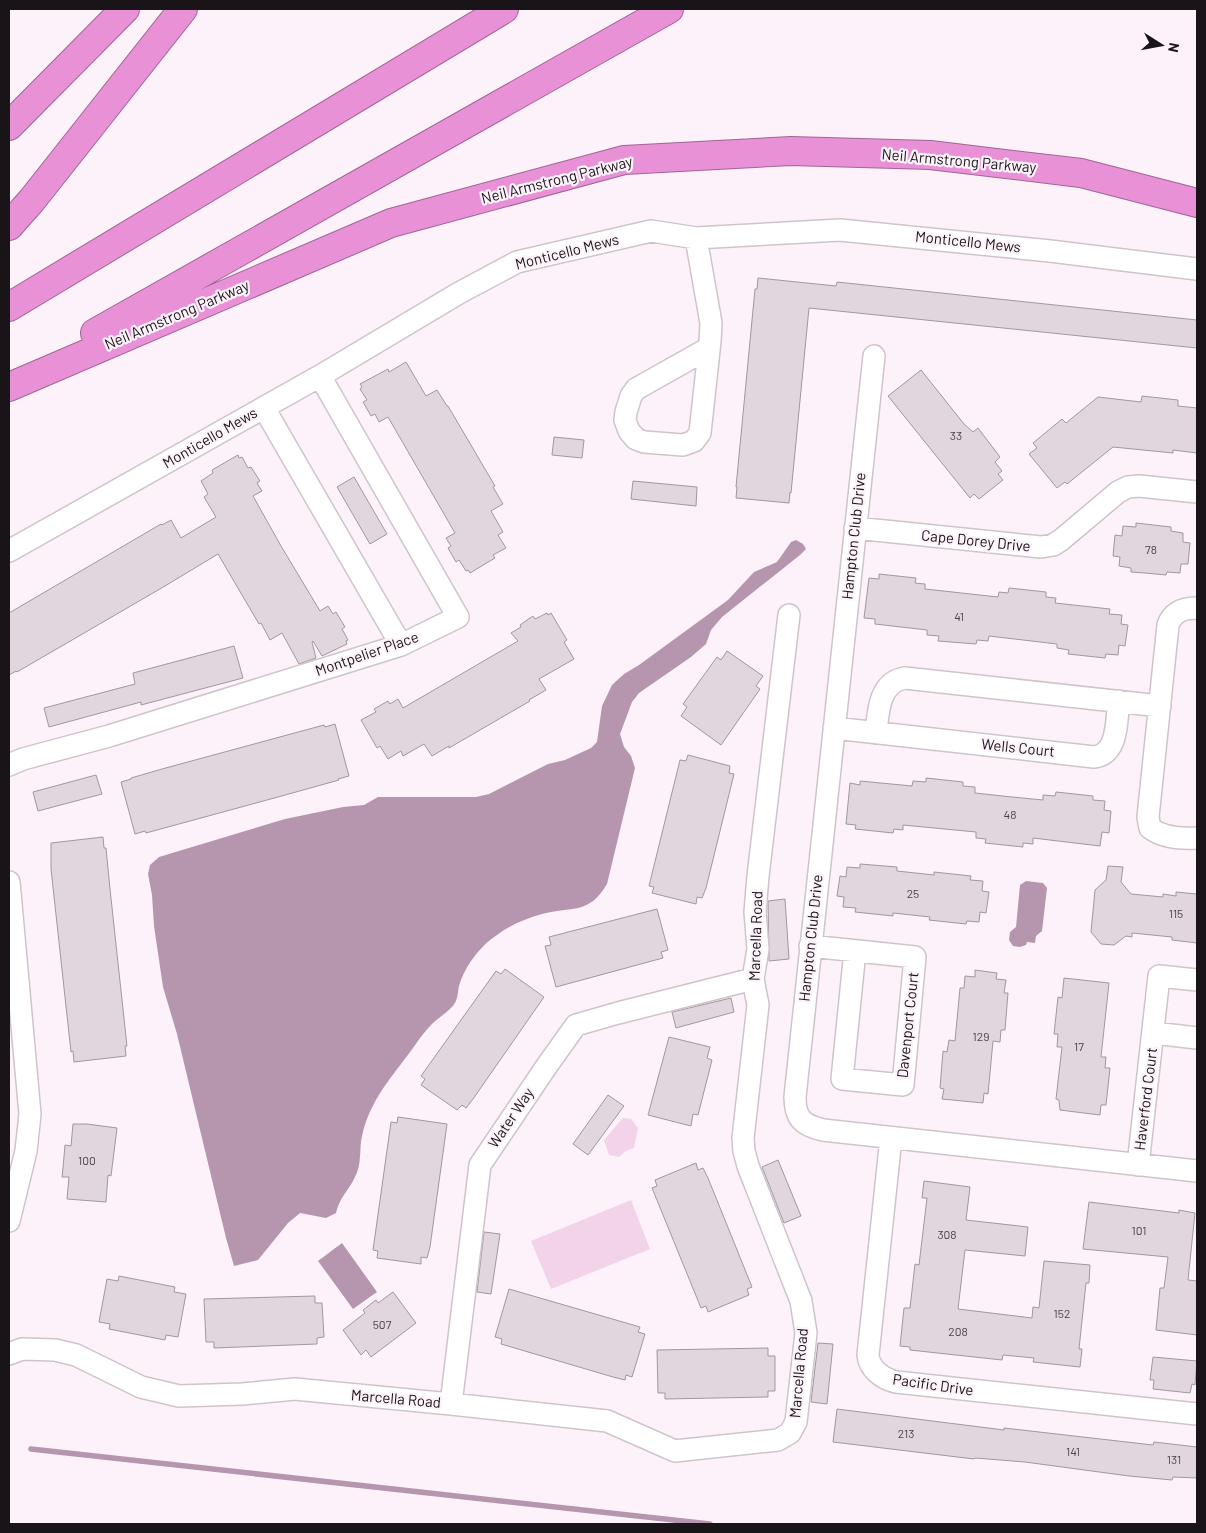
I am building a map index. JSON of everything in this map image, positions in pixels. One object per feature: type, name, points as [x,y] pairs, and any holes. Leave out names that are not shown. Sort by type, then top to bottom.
[{"type":"highway","points":[[9,126],[125,9]]},
{"type":"highway","points":[[9,226],[32,200],[183,9]]},
{"type":"highway","points":[[9,307],[504,9]]},
{"type":"highway","points":[[9,382],[669,9]]},
{"type":"highway","name":"Neil Armstrong Parkway","points":[[9,387],[391,223],[624,160],[792,151],[930,155],[1081,173],[1197,202]]},
{"type":"street","name":"Monticello Mews","points":[[9,551],[264,408],[459,293],[517,262],[651,231],[696,238],[840,230],[1040,250],[1197,269]]},
{"type":"street","points":[[696,238],[710,323],[710,348],[700,433],[694,441],[683,445],[644,442],[636,439],[629,431],[625,420],[627,404],[636,390],[710,348]]},
{"type":"street","name":"Hampton Club Drive","points":[[874,356],[810,946],[795,1097],[795,1107],[798,1115],[806,1125],[823,1130],[1197,1171]]},
{"type":"street","name":"Montpelier Place","points":[[9,764],[119,733],[401,645],[458,617],[320,376]]},
{"type":"street","points":[[264,408],[401,645]]},
{"type":"street","name":"Cape Dorey Drive","points":[[855,528],[1041,547],[1052,545],[1061,540],[1118,492],[1128,487],[1140,486],[1197,492]]},
{"type":"street","points":[[1197,608],[1179,611],[1170,619],[1148,823],[1150,828],[1162,835],[1197,838]]},
{"type":"street","name":"Marcella Road","points":[[9,1354],[22,1349],[55,1350],[76,1355],[141,1387],[180,1396],[242,1394],[296,1389],[607,1421],[675,1451],[778,1440],[790,1433],[796,1422],[806,1333],[801,1301],[748,1166],[744,1151],[758,1006],[753,979],[758,949],[756,912],[758,876],[789,615]]},
{"type":"street","points":[[876,733],[881,698],[894,681],[904,678],[1160,706]]},
{"type":"street","name":"Wells Court","points":[[834,728],[1094,757],[1105,754],[1112,744],[1119,701]]},
{"type":"street","points":[[9,882],[30,1114],[26,1151],[9,1221]]},
{"type":"street","name":"Davenport Court","points":[[810,946],[915,957],[903,1085],[842,1079],[855,951]]},
{"type":"street","name":"Haverford Court","points":[[1138,1165],[1159,976],[1197,980]]},
{"type":"street","name":"Water Way","points":[[451,1404],[480,1165],[546,1067],[576,1025],[753,979]]},
{"type":"street","name":"Haverford Court","points":[[1154,1034],[1197,1038]]},
{"type":"street","name":"Pacific Drive","points":[[891,1138],[868,1355],[873,1369],[887,1379],[896,1382],[1197,1414]]},
{"type":"shaded area","points":[[796,540],[803,544],[806,549],[800,555],[722,617],[711,630],[706,644],[691,657],[639,693],[632,702],[620,734],[624,747],[631,756],[635,768],[607,884],[600,894],[593,901],[579,908],[542,914],[519,922],[502,931],[485,945],[465,971],[454,1004],[424,1033],[378,1096],[365,1125],[357,1172],[353,1182],[339,1203],[336,1213],[326,1218],[300,1213],[288,1223],[258,1260],[234,1266],[177,1034],[163,987],[148,874],[150,865],[159,857],[285,819],[343,807],[364,805],[378,797],[476,797],[489,794],[548,764],[565,760],[591,748],[597,742],[602,706],[612,685],[624,674],[728,600],[754,572],[777,562],[791,542]]},
{"type":"shaded area","points":[[1026,881],[1043,883],[1047,888],[1042,931],[1036,936],[1035,943],[1027,942],[1026,945],[1020,947],[1013,946],[1009,940],[1010,932],[1016,927],[1020,885]]},
{"type":"shaded area","points":[[623,1118],[631,1119],[638,1128],[634,1148],[626,1151],[619,1157],[609,1155],[604,1140]]},
{"type":"shaded area","points":[[631,1200],[650,1249],[551,1289],[531,1241]]},
{"type":"shaded area","points":[[342,1243],[377,1292],[353,1309],[318,1261]]},
{"type":"building","points":[[758,278],[836,286],[837,282],[1197,320],[1197,348],[809,308],[789,503],[736,498],[755,289],[757,289]]},
{"type":"building","points":[[406,362],[426,396],[437,390],[448,406],[495,486],[493,487],[503,504],[491,511],[503,532],[498,535],[506,548],[493,555],[495,558],[470,573],[468,570],[466,571],[459,560],[456,562],[448,548],[451,546],[446,538],[455,533],[388,417],[379,422],[375,414],[371,416],[363,402],[367,400],[360,389],[362,387],[360,384],[388,369],[389,372]]},
{"type":"building","points":[[921,370],[964,424],[973,432],[978,428],[1000,457],[995,462],[1002,471],[998,474],[1003,480],[979,499],[974,494],[970,498],[888,396]]},
{"type":"building","points":[[1142,396],[1178,400],[1178,406],[1197,408],[1197,453],[1173,450],[1173,453],[1113,447],[1067,484],[1065,482],[1057,488],[1029,454],[1037,448],[1033,443],[1062,419],[1066,423],[1098,397],[1141,402]]},
{"type":"building","points":[[554,437],[584,440],[582,458],[552,455]]},
{"type":"building","points":[[238,455],[239,458],[242,457],[248,468],[251,467],[260,481],[257,483],[262,491],[253,496],[281,546],[320,611],[328,606],[333,614],[336,612],[345,627],[342,629],[348,640],[346,641],[347,644],[322,656],[313,641],[316,658],[299,664],[282,633],[270,640],[218,554],[9,675],[9,613],[161,524],[171,520],[181,538],[216,517],[204,497],[208,494],[201,481],[213,473],[212,470]]},
{"type":"building","points":[[354,477],[387,534],[370,544],[337,487]]},
{"type":"building","points":[[633,481],[697,487],[696,506],[631,499]]},
{"type":"building","points":[[1136,523],[1171,527],[1171,531],[1183,533],[1183,542],[1190,543],[1188,564],[1181,564],[1180,573],[1167,572],[1166,575],[1131,572],[1131,568],[1119,566],[1120,557],[1113,556],[1115,535],[1122,536],[1123,526],[1136,527]]},
{"type":"building","points":[[879,574],[916,578],[915,583],[925,584],[925,589],[998,597],[999,592],[1008,593],[1009,588],[1046,592],[1046,597],[1056,598],[1055,603],[1110,609],[1109,614],[1122,615],[1121,624],[1128,625],[1125,646],[1119,645],[1118,655],[1106,654],[1105,658],[1068,654],[1069,650],[1057,648],[1057,644],[989,636],[988,641],[977,640],[976,644],[938,641],[939,636],[927,635],[927,630],[875,624],[875,619],[864,618],[869,578],[879,579]]},
{"type":"building","points":[[547,613],[548,615],[551,613],[567,640],[564,642],[574,659],[539,679],[546,690],[449,748],[449,746],[432,756],[424,744],[403,756],[401,751],[388,759],[380,746],[377,748],[361,720],[376,712],[374,709],[388,701],[390,704],[398,699],[403,708],[518,641],[511,633],[533,616],[535,619]]},
{"type":"building","points":[[234,646],[243,678],[141,705],[141,702],[49,727],[44,708],[135,684],[133,673]]},
{"type":"building","points":[[727,651],[763,676],[756,686],[760,689],[721,745],[681,716],[687,707],[683,704],[717,657],[721,660]]},
{"type":"building","points":[[335,724],[349,776],[146,833],[145,831],[135,834],[121,782],[324,725],[325,727]]},
{"type":"building","points":[[688,755],[730,766],[729,773],[734,774],[706,888],[702,898],[697,897],[696,904],[652,893],[654,887],[649,886],[680,760],[686,761]]},
{"type":"building","points":[[96,775],[102,794],[38,811],[33,792]]},
{"type":"building","points":[[926,778],[963,782],[963,786],[975,787],[975,793],[1012,797],[1043,800],[1043,795],[1055,796],[1056,792],[1093,796],[1093,800],[1105,801],[1104,810],[1111,811],[1109,833],[1102,832],[1100,846],[1033,838],[1033,844],[1023,843],[1023,847],[985,843],[986,839],[976,838],[976,832],[903,825],[903,830],[894,829],[893,833],[855,829],[856,825],[846,824],[850,783],[860,785],[860,781],[912,786],[913,781],[926,782]]},
{"type":"building","points":[[103,837],[104,848],[106,848],[127,1046],[125,1046],[126,1056],[74,1062],[73,1051],[71,1052],[51,869],[51,843]]},
{"type":"building","points":[[860,864],[897,867],[897,871],[934,875],[934,872],[971,876],[970,880],[983,881],[982,891],[989,892],[986,913],[980,912],[979,922],[967,921],[966,924],[929,920],[930,917],[893,913],[893,916],[855,912],[856,908],[843,907],[844,897],[837,896],[840,876],[846,877],[847,867],[860,868]]},
{"type":"building","points":[[1108,866],[1123,867],[1121,882],[1131,894],[1163,897],[1163,894],[1176,896],[1176,892],[1197,894],[1197,943],[1172,940],[1172,937],[1132,933],[1132,937],[1126,936],[1114,945],[1101,944],[1091,932],[1095,890],[1106,880]]},
{"type":"building","points":[[785,899],[789,959],[769,961],[768,901]]},
{"type":"building","points":[[657,909],[668,950],[661,952],[663,958],[556,987],[545,946],[551,945],[549,937]]},
{"type":"building","points":[[505,969],[544,997],[473,1099],[466,1108],[462,1105],[457,1110],[421,1085],[425,1079],[421,1076],[496,971],[501,974]]},
{"type":"building","points":[[975,970],[997,973],[996,979],[1006,980],[1004,993],[1008,993],[1005,1030],[1001,1030],[1000,1042],[993,1041],[988,1094],[984,1093],[983,1103],[942,1099],[944,1089],[940,1088],[943,1051],[947,1052],[949,1040],[955,1041],[960,988],[964,988],[965,976],[975,977]]},
{"type":"building","points":[[1064,978],[1109,983],[1101,1057],[1106,1057],[1105,1068],[1110,1068],[1106,1105],[1101,1105],[1100,1115],[1060,1110],[1059,1100],[1056,1099],[1062,1047],[1057,1047],[1058,1034],[1054,1034],[1058,997],[1062,998]]},
{"type":"building","points":[[731,998],[734,1012],[676,1028],[672,1012]]},
{"type":"building","points":[[669,1037],[710,1047],[707,1058],[712,1060],[698,1115],[693,1114],[691,1126],[648,1115]]},
{"type":"building","points":[[608,1095],[624,1106],[588,1155],[573,1144]]},
{"type":"building","points":[[398,1117],[447,1124],[430,1247],[427,1258],[421,1257],[421,1264],[377,1258],[378,1251],[373,1250],[391,1122],[397,1123]]},
{"type":"building","points":[[73,1124],[117,1128],[111,1176],[108,1175],[106,1202],[67,1199],[69,1177],[62,1177],[65,1145],[71,1146]]},
{"type":"building","points":[[778,1160],[801,1216],[784,1223],[762,1167]]},
{"type":"building","points":[[696,1163],[698,1170],[703,1168],[708,1178],[752,1287],[747,1289],[749,1295],[708,1312],[706,1306],[701,1308],[652,1188],[657,1186],[655,1180]]},
{"type":"building","points":[[924,1181],[970,1187],[966,1220],[1028,1227],[1025,1256],[965,1250],[958,1309],[1032,1318],[1033,1307],[1039,1308],[1044,1261],[1090,1265],[1089,1283],[1086,1283],[1079,1349],[1082,1349],[1080,1367],[1033,1362],[1034,1358],[1003,1355],[1002,1360],[910,1350],[910,1347],[900,1346],[904,1308],[910,1308],[915,1264],[919,1265],[927,1198],[922,1198]]},
{"type":"building","points":[[1089,1202],[1179,1213],[1179,1210],[1195,1213],[1188,1280],[1197,1281],[1197,1335],[1156,1330],[1160,1288],[1164,1288],[1168,1257],[1083,1249]]},
{"type":"building","points":[[484,1232],[500,1234],[491,1294],[477,1292]]},
{"type":"building","points":[[119,1276],[175,1287],[174,1292],[186,1294],[178,1337],[166,1335],[165,1340],[109,1329],[110,1324],[99,1322],[107,1279],[118,1281]]},
{"type":"building","points":[[509,1289],[640,1327],[638,1332],[645,1334],[632,1377],[626,1375],[625,1380],[613,1377],[501,1344],[502,1339],[495,1337]]},
{"type":"building","points":[[393,1292],[416,1323],[371,1357],[366,1350],[361,1355],[343,1330],[365,1313],[363,1310],[376,1300],[378,1303]]},
{"type":"building","points":[[315,1296],[315,1303],[322,1303],[324,1337],[317,1338],[317,1344],[214,1348],[214,1342],[206,1342],[204,1299]]},
{"type":"building","points":[[818,1343],[833,1344],[827,1404],[811,1402]]},
{"type":"building","points":[[768,1348],[768,1356],[775,1356],[775,1391],[768,1391],[768,1397],[665,1399],[665,1393],[658,1393],[657,1350]]},
{"type":"building","points":[[1153,1357],[1197,1361],[1195,1385],[1192,1384],[1190,1393],[1153,1389],[1154,1380],[1150,1380]]},
{"type":"building","points":[[837,1409],[1004,1430],[1004,1428],[1153,1445],[1154,1442],[1197,1447],[1197,1478],[1173,1477],[1172,1480],[1129,1476],[1025,1462],[974,1459],[833,1442]]},
{"type":"waterway","points":[[31,1449],[710,1524]]}]
